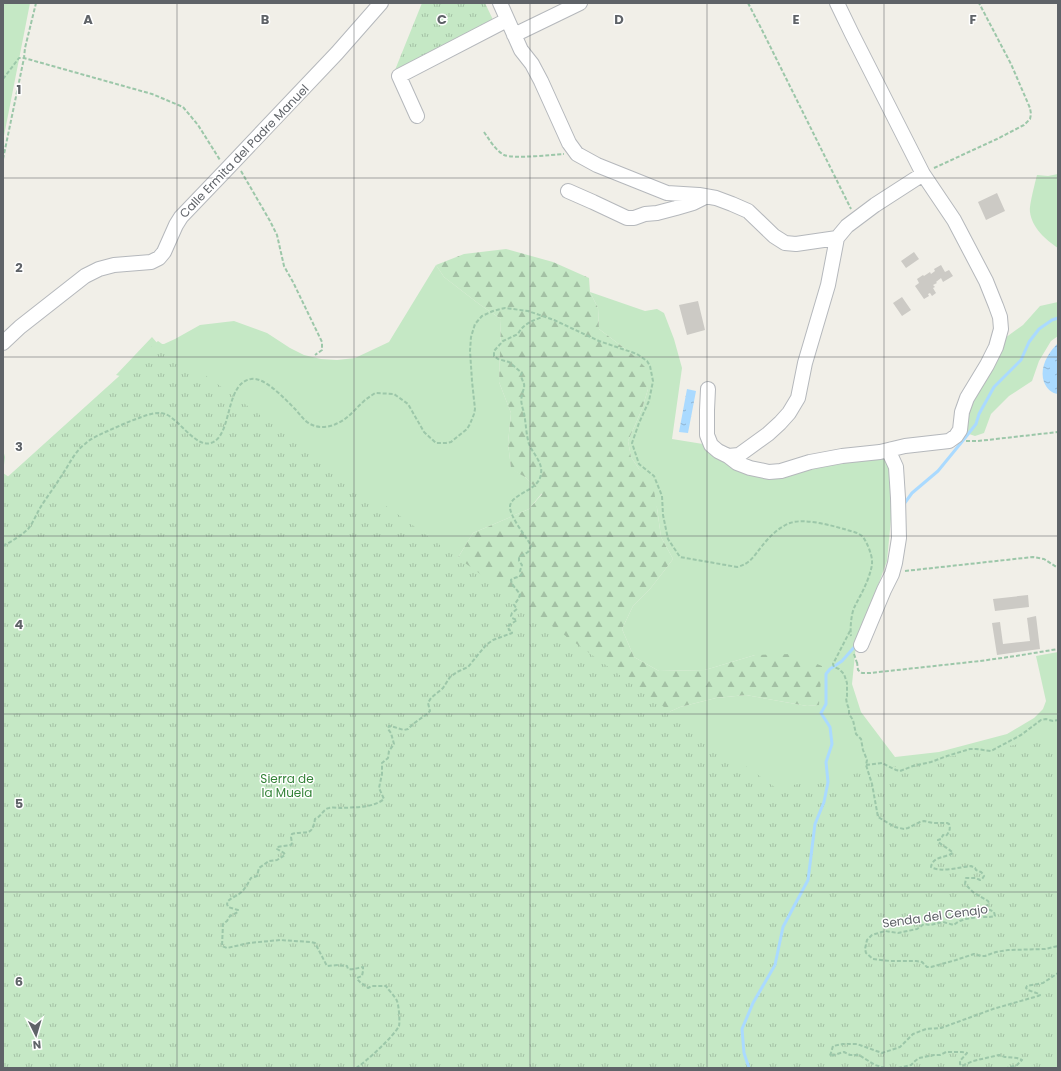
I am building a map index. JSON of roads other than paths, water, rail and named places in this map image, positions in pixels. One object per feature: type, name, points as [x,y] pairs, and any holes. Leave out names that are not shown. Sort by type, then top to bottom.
[{"type":"street","name":"Calle Ermita del Padre Manuel","points":[[3,343],[20,327],[84,276],[99,269],[114,265],[151,262],[159,258],[164,252],[181,217],[337,53],[381,3]]},
{"type":"street","points":[[500,3],[521,50],[532,64],[569,143],[577,154],[584,159],[667,193],[706,196],[732,204],[748,212],[774,236],[785,243],[796,244],[837,238]]},
{"type":"street","points":[[514,35],[580,3]]},
{"type":"street","points":[[708,390],[707,435],[711,445],[737,463],[750,468],[769,472],[781,471],[810,462],[842,456],[880,452],[949,441],[956,436],[960,430],[962,412],[967,398],[996,347],[1001,329],[1000,317],[986,281],[954,220],[923,174],[837,3]]},
{"type":"street","points":[[417,116],[399,76],[507,20]]},
{"type":"street","points":[[728,456],[739,455],[768,434],[789,413],[798,398],[805,363],[828,285],[837,238],[847,226],[923,174]]},
{"type":"street","points":[[568,191],[627,218],[634,218],[645,214],[657,213],[676,208],[693,203],[706,196]]},
{"type":"street","points":[[861,645],[892,574],[899,538],[896,467],[890,454],[892,449]]},
{"type":"water","points":[[1058,343],[1058,394],[1051,392],[1046,387],[1043,371],[1045,361]]},
{"type":"water","points":[[687,389],[696,391],[688,433],[679,432]]},
{"type":"waterway","points":[[904,504],[912,493],[938,471],[976,424],[979,414],[994,387],[1021,360],[1029,342],[1039,329],[1052,320],[1058,318]]},
{"type":"waterway","points":[[749,1068],[744,1053],[742,1029],[753,1003],[775,965],[783,927],[808,880],[815,824],[824,802],[828,782],[826,762],[832,744],[830,727],[821,713],[826,704],[826,674],[830,669],[842,661],[857,644]]},
{"type":"park label","name":"Sierra de la Muela","points":[[287,785]]}]
